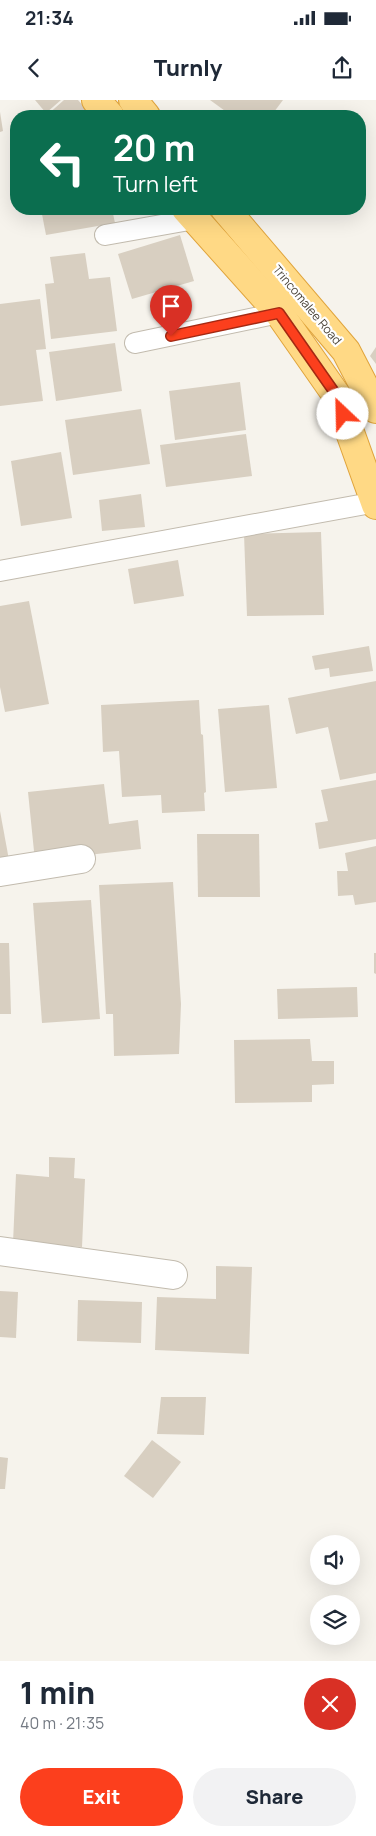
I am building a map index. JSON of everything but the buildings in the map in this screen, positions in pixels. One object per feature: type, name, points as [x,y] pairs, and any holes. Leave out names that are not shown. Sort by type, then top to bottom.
[{"type":"highway","points":[[96,100],[105,110]]},
{"type":"highway","points":[[191,215],[279,313],[337,396],[376,503]]},
{"type":"highway","name":"Trincomalee Road","points":[[230,215],[346,351],[376,409]]},
{"type":"street","points":[[0,872],[81,859]]},
{"type":"street","points":[[0,1251],[174,1275]]},
{"type":"lane","points":[[105,235],[186,215]]},
{"type":"lane","points":[[135,344],[279,313]]},
{"type":"lane","points":[[0,571],[376,503]]},
{"type":"route","points":[[171,336],[279,313],[337,396],[343,414]]}]
